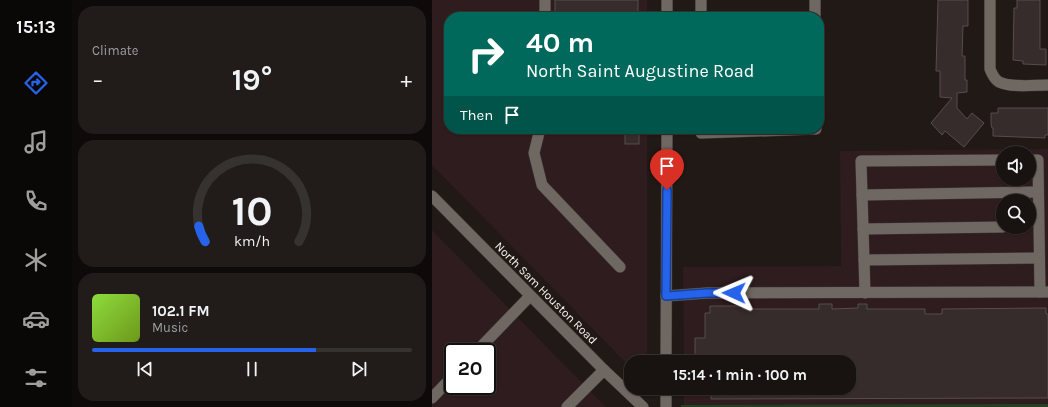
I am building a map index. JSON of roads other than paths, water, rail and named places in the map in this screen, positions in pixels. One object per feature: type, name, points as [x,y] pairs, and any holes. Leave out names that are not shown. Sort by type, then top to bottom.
[{"type":"street","points":[[545,0],[545,12]]},
{"type":"street","points":[[667,12],[668,0]]},
{"type":"street","points":[[701,0],[701,12]]},
{"type":"street","points":[[815,0],[815,12]]},
{"type":"street","points":[[990,0],[990,69],[993,76],[999,82],[1009,85],[1048,85]]},
{"type":"street","points":[[539,134],[534,153],[542,185],[620,267]]},
{"type":"street","points":[[666,355],[667,134]]},
{"type":"street","points":[[865,294],[861,161],[996,160]]},
{"type":"street","points":[[1036,160],[1038,160],[1038,192],[1036,210]]},
{"type":"street","points":[[862,195],[1038,192]]},
{"type":"street","name":"North Sam Houston Road","points":[[432,196],[604,370],[624,384]]},
{"type":"street","points":[[863,229],[996,227]]},
{"type":"street","points":[[666,296],[707,293],[865,294],[1044,292],[1035,234]]},
{"type":"street","points":[[864,260],[1039,258]]},
{"type":"street","points":[[485,343],[530,296]]},
{"type":"street","points":[[566,407],[604,370]]},
{"type":"street","points":[[432,398],[444,385]]},
{"type":"street","name":"North Sam Houston Road","points":[[634,395],[643,407]]},
{"type":"street","points":[[666,395],[666,407]]}]
